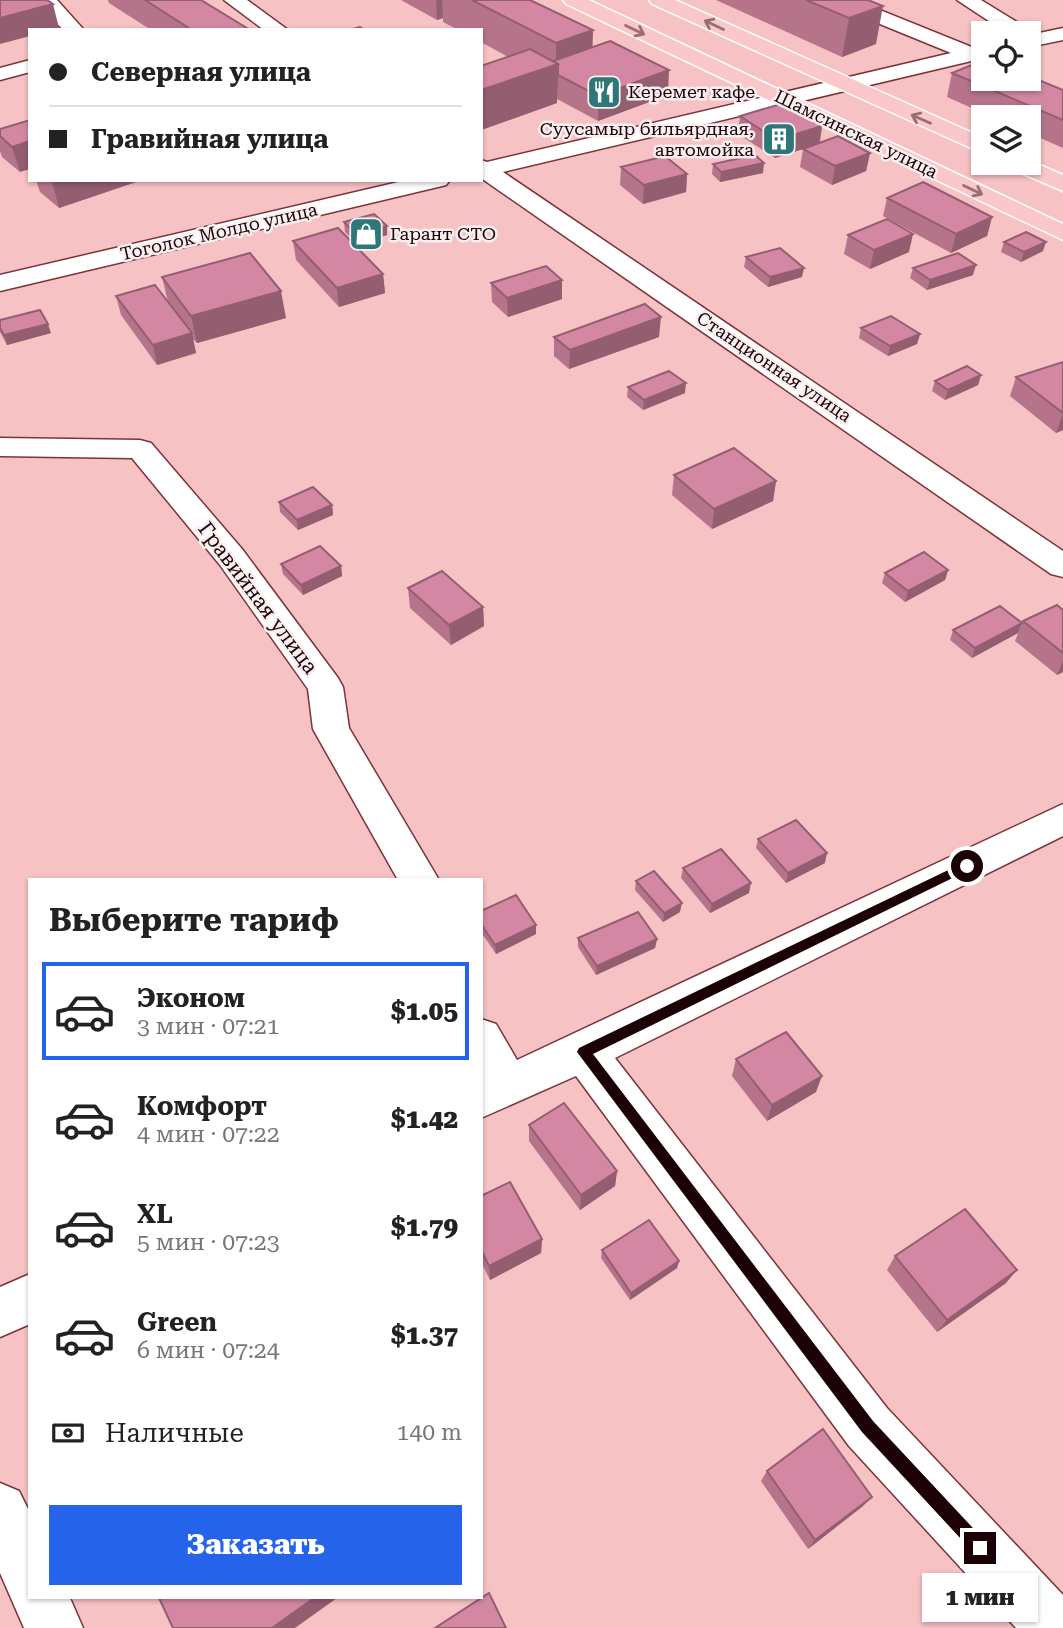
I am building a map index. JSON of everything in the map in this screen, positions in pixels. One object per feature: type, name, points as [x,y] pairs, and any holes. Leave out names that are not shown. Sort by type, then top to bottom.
[{"type":"main road","name":"Шамсинская улица","points":[[573,0],[1063,233]]},
{"type":"main road","name":"Шамсинская улица","points":[[659,0],[971,142]]},
{"type":"main road","points":[[1041,174],[1063,184]]},
{"type":"street","points":[[46,0],[73,28]]},
{"type":"street","points":[[234,0],[275,28]]},
{"type":"street","points":[[838,0],[971,50]]},
{"type":"street","points":[[967,0],[1001,21]]},
{"type":"street","points":[[1041,37],[1063,34]]},
{"type":"street","points":[[483,169],[971,55]]},
{"type":"street","points":[[0,74],[28,67]]},
{"type":"street","name":"Станционная улица","points":[[483,169],[1063,566]]},
{"type":"street","name":"Тоголок Молдо улица","points":[[0,283],[429,182]]},
{"type":"street","name":"Гравийная улица","points":[[0,447],[140,449],[231,557],[325,687],[331,729],[418,878]]},
{"type":"street","points":[[483,1046],[495,1092],[584,1052],[1063,819]]},
{"type":"street","points":[[584,1052],[868,1427],[1055,1628]]},
{"type":"street","points":[[0,1312],[28,1300]]},
{"type":"street","points":[[0,1510],[28,1572]]},
{"type":"street","points":[[40,1599],[54,1628]]},
{"type":"building","points":[[0,0],[47,0],[53,4],[0,18]]},
{"type":"building","points":[[145,0],[201,0],[247,28],[189,28]]},
{"type":"building","points":[[472,0],[530,0],[593,30],[556,43]]},
{"type":"building","points":[[806,0],[868,0],[883,6],[849,18]]},
{"type":"building","points":[[610,41],[669,70],[598,96],[558,75],[558,64],[553,61]]},
{"type":"building","points":[[530,49],[558,64],[483,89],[483,65]]},
{"type":"building","points":[[971,65],[971,81],[952,73]]},
{"type":"building","points":[[1041,81],[1063,90],[1063,120],[1041,111],[1041,105],[1028,105],[995,91],[1041,91]]},
{"type":"building","points":[[784,103],[822,126],[777,140],[740,116]]},
{"type":"building","points":[[28,121],[28,142],[12,147],[0,136],[0,129]]},
{"type":"building","points":[[838,136],[870,153],[835,166],[803,149]]},
{"type":"building","points":[[755,155],[764,163],[721,172],[713,164]]},
{"type":"building","points":[[665,156],[687,174],[644,185],[621,167]]},
{"type":"building","points":[[923,182],[992,217],[956,234],[887,198]]},
{"type":"building","points":[[374,214],[387,226],[356,234],[344,222]]},
{"type":"building","points":[[887,219],[913,234],[874,250],[848,235]]},
{"type":"building","points":[[338,228],[383,274],[337,288],[293,241]]},
{"type":"building","points":[[1026,232],[1046,242],[1024,252],[1004,242]]},
{"type":"building","points":[[780,248],[804,268],[770,277],[746,257]]},
{"type":"building","points":[[250,253],[281,291],[191,316],[162,277]]},
{"type":"building","points":[[958,253],[976,265],[930,280],[913,268]]},
{"type":"building","points":[[546,266],[562,280],[507,298],[491,283]]},
{"type":"building","points":[[155,285],[192,333],[153,345],[116,296]]},
{"type":"building","points":[[645,304],[661,317],[570,350],[554,337]]},
{"type":"building","points":[[40,310],[48,324],[4,335],[0,328],[0,320]]},
{"type":"building","points":[[891,316],[920,334],[890,346],[861,328]]},
{"type":"building","points":[[1063,362],[1063,413],[1016,377]]},
{"type":"building","points":[[967,366],[981,375],[948,390],[935,381]]},
{"type":"building","points":[[669,371],[686,383],[644,400],[628,387]]},
{"type":"building","points":[[734,448],[776,481],[714,509],[674,475]]},
{"type":"building","points":[[313,487],[332,505],[297,520],[279,502]]},
{"type":"building","points":[[320,546],[341,566],[301,585],[281,564]]},
{"type":"building","points":[[924,552],[948,570],[908,591],[885,573]]},
{"type":"building","points":[[442,571],[483,607],[449,625],[408,588]]},
{"type":"building","points":[[1057,605],[1063,610],[1063,653],[1023,621]]},
{"type":"building","points":[[1000,606],[1022,623],[975,648],[953,630]]},
{"type":"building","points":[[796,820],[827,853],[788,873],[758,839]]},
{"type":"building","points":[[721,849],[751,883],[712,904],[683,868]]},
{"type":"building","points":[[654,871],[682,903],[664,913],[636,881]]},
{"type":"building","points":[[516,895],[536,925],[495,945],[483,927],[483,910]]},
{"type":"building","points":[[638,912],[657,939],[597,966],[578,938]]},
{"type":"building","points":[[786,1032],[822,1076],[772,1105],[736,1059]]},
{"type":"building","points":[[564,1103],[617,1171],[581,1195],[529,1125]]},
{"type":"building","points":[[510,1182],[542,1239],[489,1266],[483,1254],[483,1195]]},
{"type":"building","points":[[965,1209],[1017,1270],[947,1320],[895,1256]]},
{"type":"building","points":[[649,1220],[679,1261],[631,1293],[602,1250]]},
{"type":"building","points":[[823,1429],[872,1497],[815,1540],[767,1471]]},
{"type":"building","points":[[489,1593],[506,1628],[435,1628],[483,1599]]},
{"type":"building","points":[[159,1599],[313,1599],[272,1628],[173,1628]]},
{"type":"place","name":"Керемет кафе","points":[[604,92]]},
{"type":"place","name":"Суусамыр бильярдная, автомойка","points":[[779,139]]},
{"type":"place","name":"Гарант СТО","points":[[366,234]]},
{"type":"route","points":[[967,866],[584,1052],[868,1427],[980,1548]]}]
